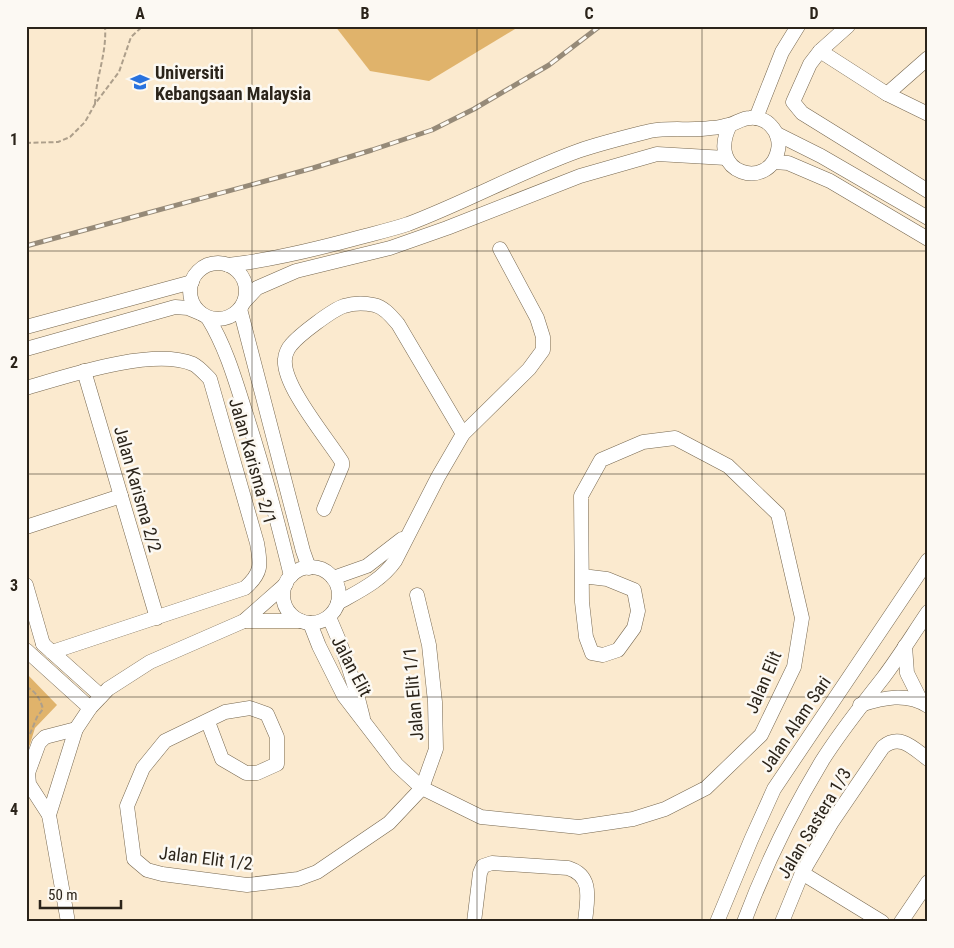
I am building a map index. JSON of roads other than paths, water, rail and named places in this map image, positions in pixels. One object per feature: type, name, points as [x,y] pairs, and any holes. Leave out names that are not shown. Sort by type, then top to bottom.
[{"type":"street","points":[[756,118],[782,52],[798,26]]},
{"type":"street","points":[[848,26],[820,51],[810,64],[793,102],[802,114],[924,188],[908,205]]},
{"type":"street","points":[[820,51],[887,94],[928,114]]},
{"type":"street","points":[[887,94],[928,58]]},
{"type":"street","points":[[228,265],[264,261],[340,243],[406,224],[578,151],[612,141],[659,129],[710,128],[730,125],[743,118],[756,118],[770,125],[777,134],[821,156],[928,218]]},
{"type":"street","points":[[730,125],[724,136],[723,147],[726,158],[733,167],[749,174],[758,173],[774,162],[779,145],[777,134]]},
{"type":"street","points":[[26,349],[175,307],[188,308],[216,319],[225,318],[233,315],[257,288],[296,271],[390,248],[580,176],[657,154],[726,158]]},
{"type":"street","points":[[774,162],[788,163],[830,181],[928,239]]},
{"type":"street","points":[[244,621],[320,622],[330,617],[338,604],[386,573],[395,561],[463,434],[529,369],[543,350],[544,337],[537,318],[500,248]]},
{"type":"street","points":[[306,622],[295,618],[286,606],[284,599],[289,580],[267,482],[230,361],[204,315],[193,304],[190,293],[196,274],[210,264],[228,265],[238,271],[244,280],[246,291],[242,306],[300,542],[309,568]]},
{"type":"street","points":[[26,327],[192,282]]},
{"type":"street","points":[[324,509],[342,462],[300,400],[286,371],[285,357],[290,345],[311,327],[342,307],[357,303],[376,305],[386,311],[398,324],[463,434]]},
{"type":"street","name":"Jalan Karisma 2/1","points":[[26,388],[84,371],[123,363],[176,358],[195,364],[210,379],[260,559],[259,570],[254,580],[245,588],[157,618],[48,648],[26,650]]},
{"type":"street","name":"Jalan Karisma 2/2","points":[[84,371],[157,618]]},
{"type":"street","name":"Jalan Elit","points":[[306,622],[344,696],[397,766],[422,788],[481,817],[579,827],[632,820],[664,809],[706,788],[761,736],[794,668],[802,618],[778,514],[728,466],[675,438],[643,442],[601,460],[581,496],[582,576],[586,637],[592,653],[603,656],[618,650],[634,628],[638,611],[634,590],[607,579],[582,576]]},
{"type":"street","points":[[26,527],[121,496]]},
{"type":"street","points":[[333,578],[367,566],[407,536]]},
{"type":"street","name":"Jalan Alam Sari","points":[[717,922],[750,840],[774,790],[928,560]]},
{"type":"street","points":[[49,815],[76,729],[90,708],[108,689],[150,662],[244,621],[296,572],[309,568],[322,570],[333,578],[339,590],[338,604]]},
{"type":"street","points":[[26,585],[48,648],[101,696]]},
{"type":"street","name":"Jalan Elit 1/1","points":[[417,595],[429,645],[435,702],[436,749],[422,788]]},
{"type":"street","points":[[744,922],[760,879],[822,760],[860,705],[883,678],[928,612]]},
{"type":"street","name":"Jalan Elit","points":[[330,617],[340,640],[365,724]]},
{"type":"street","points":[[905,646],[907,674],[924,704]]},
{"type":"street","points":[[26,650],[90,708]]},
{"type":"street","points":[[860,705],[886,697],[901,698],[924,704]]},
{"type":"street","name":"Jalan Elit 1/2","points":[[208,722],[222,759],[246,772],[257,774],[277,764],[277,737],[267,714],[250,708],[225,712],[208,722],[165,741],[143,768],[127,806],[134,859],[148,870],[162,874],[247,885],[298,879],[317,872],[389,823],[422,788]]},
{"type":"street","points":[[68,922],[49,815],[29,784],[28,773],[39,743],[45,737],[76,729]]},
{"type":"street","name":"Jalan Sastera 1/3","points":[[782,922],[802,873],[832,822],[883,746],[896,740],[904,742],[928,759]]},
{"type":"street","points":[[474,922],[480,873],[483,866],[492,863],[576,870],[584,878],[587,888],[585,922]]},
{"type":"street","points":[[802,873],[882,922]]},
{"type":"street","points":[[901,922],[928,882]]},
{"type":"railway","points":[[26,246],[313,168],[432,130],[474,109],[549,65],[600,26]]},
{"type":"place","name":"Universiti Kebangsaan Malaysia","points":[[140,82]]}]
